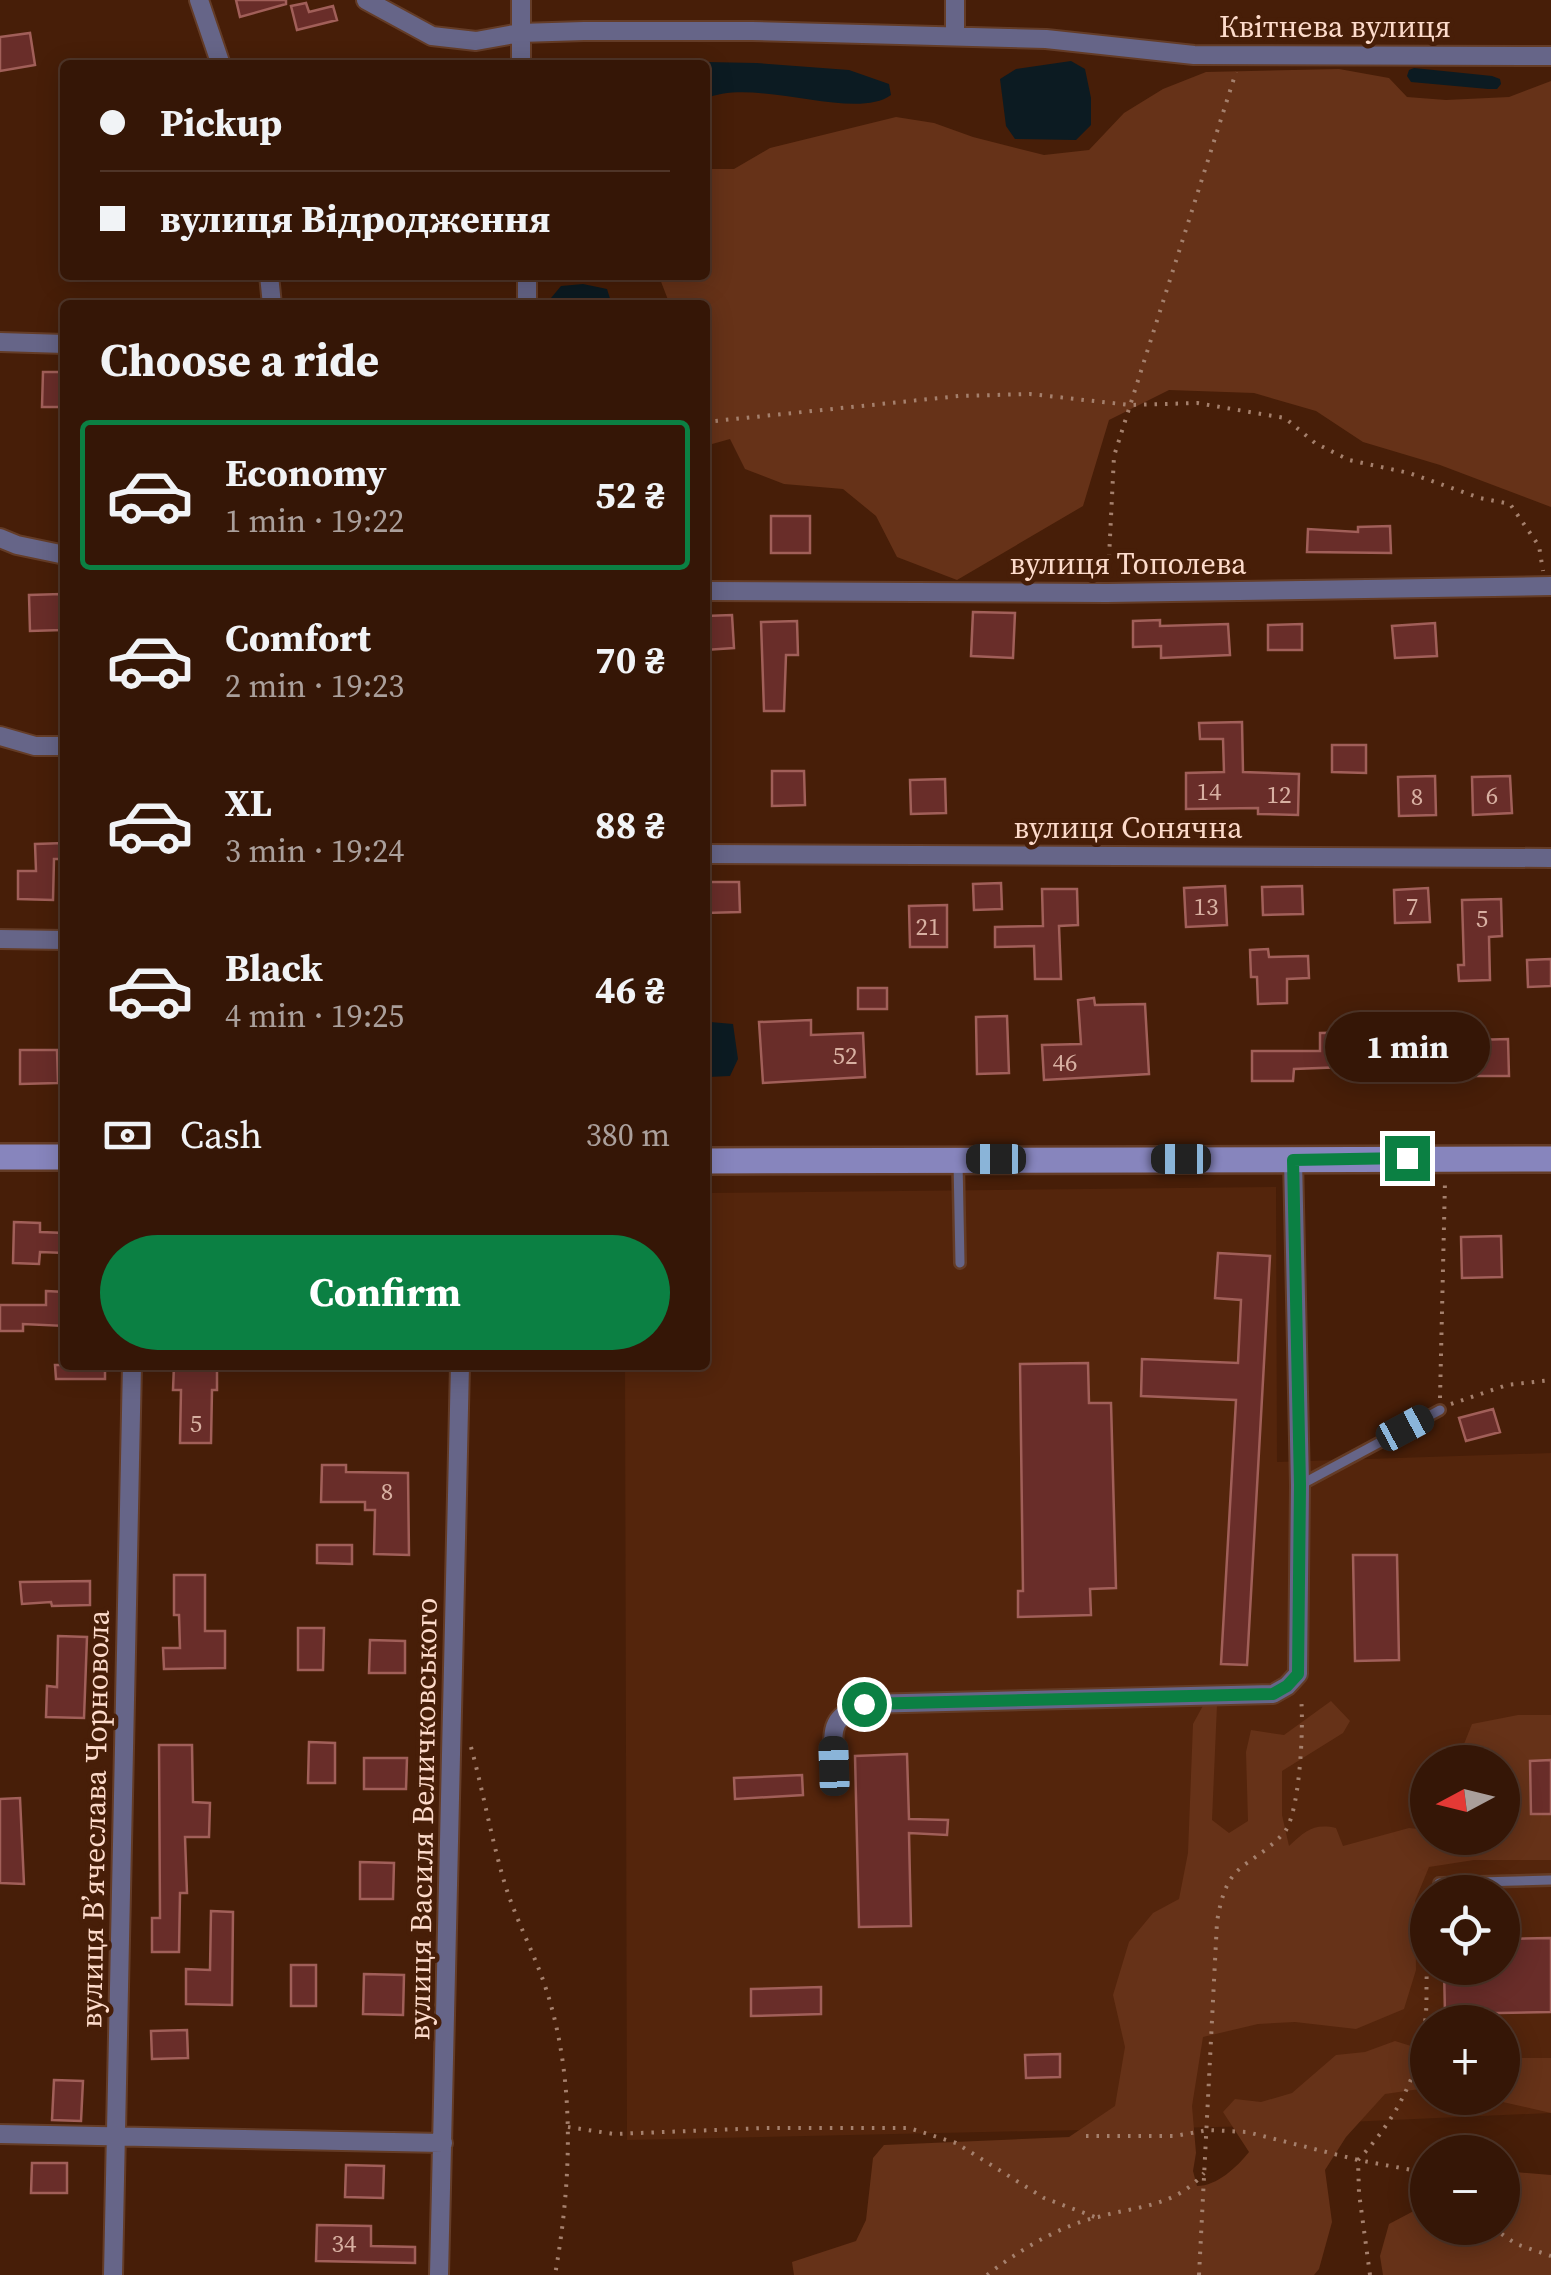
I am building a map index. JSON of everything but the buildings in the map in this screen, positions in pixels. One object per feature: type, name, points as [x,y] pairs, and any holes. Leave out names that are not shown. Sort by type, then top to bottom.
[{"type":"street","points":[[198,0],[219,60]]},
{"type":"street","name":"Квітнева вулиця","points":[[366,0],[432,36],[476,41],[520,34],[956,34],[1194,55],[1551,56]]},
{"type":"street","points":[[521,0],[522,60]]},
{"type":"street","points":[[956,0],[956,34]]},
{"type":"street","points":[[0,342],[60,344]]},
{"type":"street","points":[[0,538],[60,554]]},
{"type":"street","name":"вулиця Тополева","points":[[710,591],[1106,593],[1548,586]]},
{"type":"street","points":[[0,736],[35,746],[60,746]]},
{"type":"street","name":"вулиця Сонячна","points":[[710,854],[1551,858]]},
{"type":"street","points":[[0,939],[60,940]]},
{"type":"street","points":[[0,1157],[60,1157]]},
{"type":"street","points":[[710,1161],[1551,1159]]},
{"type":"street","points":[[834,1766],[832,1728],[844,1712],[864,1704],[1273,1694],[1298,1674],[1300,1485],[1293,1160]]},
{"type":"street","name":"вулиця Вʼячеслава Чорновола","points":[[113,2275],[132,1370]]},
{"type":"street","name":"вулиця Василя Величковського","points":[[439,2275],[460,1370]]},
{"type":"street","points":[[0,2134],[442,2143]]},
{"type":"lane","points":[[958,1159],[960,1263]]},
{"type":"lane","points":[[1300,1485],[1440,1410]]},
{"type":"lane","points":[[1520,1881],[1551,1880]]},
{"type":"path","points":[[1106,593],[1114,456],[1242,55]]},
{"type":"path","points":[[710,421],[959,396],[1030,394],[1130,405],[1197,404],[1286,418],[1315,443],[1349,460],[1409,473],[1480,498],[1510,504],[1539,546],[1548,586]]},
{"type":"path","points":[[1445,1158],[1440,1410],[1506,1385],[1551,1380]]},
{"type":"path","points":[[1199,2275],[1217,1922],[1222,1893],[1236,1871],[1285,1833],[1292,1819],[1302,1745],[1298,1674]]},
{"type":"path","points":[[470,1744],[504,1883],[544,1984],[562,2060],[568,2127],[562,2234],[555,2275]]},
{"type":"path","points":[[1370,2275],[1360,2209],[1358,2160],[1379,2138],[1416,2074],[1426,2023],[1427,1985]]},
{"type":"path","points":[[568,2127],[614,2134],[909,2128],[956,2142],[1044,2198],[1095,2217]]},
{"type":"path","points":[[1086,2136],[1247,2132],[1410,2170]]},
{"type":"path","points":[[987,2275],[1008,2258],[1095,2217],[1157,2206],[1204,2173]]},
{"type":"path","points":[[1519,2245],[1551,2256]]},
{"type":"shaded area","points":[[1071,61],[1085,69],[1091,125],[1076,140],[1015,139],[1006,126],[1000,79],[1016,69]]},
{"type":"shaded area","points":[[710,62],[849,70],[889,84],[891,95],[853,104],[750,92],[710,98]]},
{"type":"shaded area","points":[[1414,68],[1492,76],[1500,79],[1501,84],[1497,89],[1488,89],[1411,82],[1407,76]]},
{"type":"shaded area","points":[[1339,69],[1389,78],[1407,97],[1446,100],[1509,97],[1551,81],[1551,507],[1440,465],[1363,442],[1316,411],[1254,393],[1169,390],[1109,420],[1083,506],[957,580],[897,557],[876,516],[843,489],[784,484],[745,469],[730,439],[710,445],[710,300],[668,300],[660,280],[710,280],[710,169],[734,169],[770,148],[896,117],[934,123],[1044,155],[1089,150],[1124,113],[1163,89],[1206,72]]},
{"type":"shaded area","points":[[583,284],[607,289],[610,300],[551,300],[561,286]]},
{"type":"shaded area","points":[[710,1022],[733,1024],[738,1059],[730,1076],[710,1077]]},
{"type":"shaded area","points":[[1276,1187],[1277,1462],[1551,1453],[1551,2113],[1520,2114],[1520,2005],[1410,2005],[1410,2115],[1506,2115],[1260,2126],[627,2140],[625,1370],[710,1370],[710,1193]]},
{"type":"shaded area","points":[[1206,1700],[1217,1705],[1212,1820],[1229,1833],[1248,1821],[1246,1752],[1251,1730],[1284,1735],[1331,1701],[1350,1721],[1343,1733],[1282,1771],[1282,1815],[1289,1846],[1305,1832],[1322,1827],[1336,1828],[1343,1846],[1409,1828],[1410,1855],[1520,1855],[1520,1745],[1464,1745],[1472,1724],[1518,1715],[1551,1715],[1551,1860],[1474,1860],[1429,1867],[1426,1875],[1410,1875],[1411,1985],[1404,2009],[1356,2029],[1295,2022],[1258,2024],[1203,2037],[1192,2106],[1196,2153],[1193,2171],[1197,2186],[1219,2179],[1249,2152],[1223,2112],[1235,2099],[1261,2102],[1292,2093],[1336,2055],[1365,2052],[1395,2041],[1410,2046],[1410,2090],[1385,2094],[1346,2137],[1325,2170],[1332,2222],[1319,2269],[1314,2275],[794,2275],[792,2262],[856,2241],[866,2220],[873,2158],[884,2145],[1069,2137],[1115,2106],[1125,2047],[1113,1995],[1129,1942],[1153,1913],[1179,1899],[1188,1853],[1193,1724]]},
{"type":"shaded area","points":[[1520,2058],[1551,2058],[1551,2113],[1520,2106]]},
{"type":"shaded area","points":[[1520,2172],[1551,2175],[1551,2275],[1383,2275],[1380,2256],[1389,2224],[1410,2213],[1410,2245],[1520,2245]]},
{"type":"route","points":[[864,1704],[1273,1694],[1287,1686],[1298,1674],[1300,1485],[1293,1160],[1407,1158]]}]
